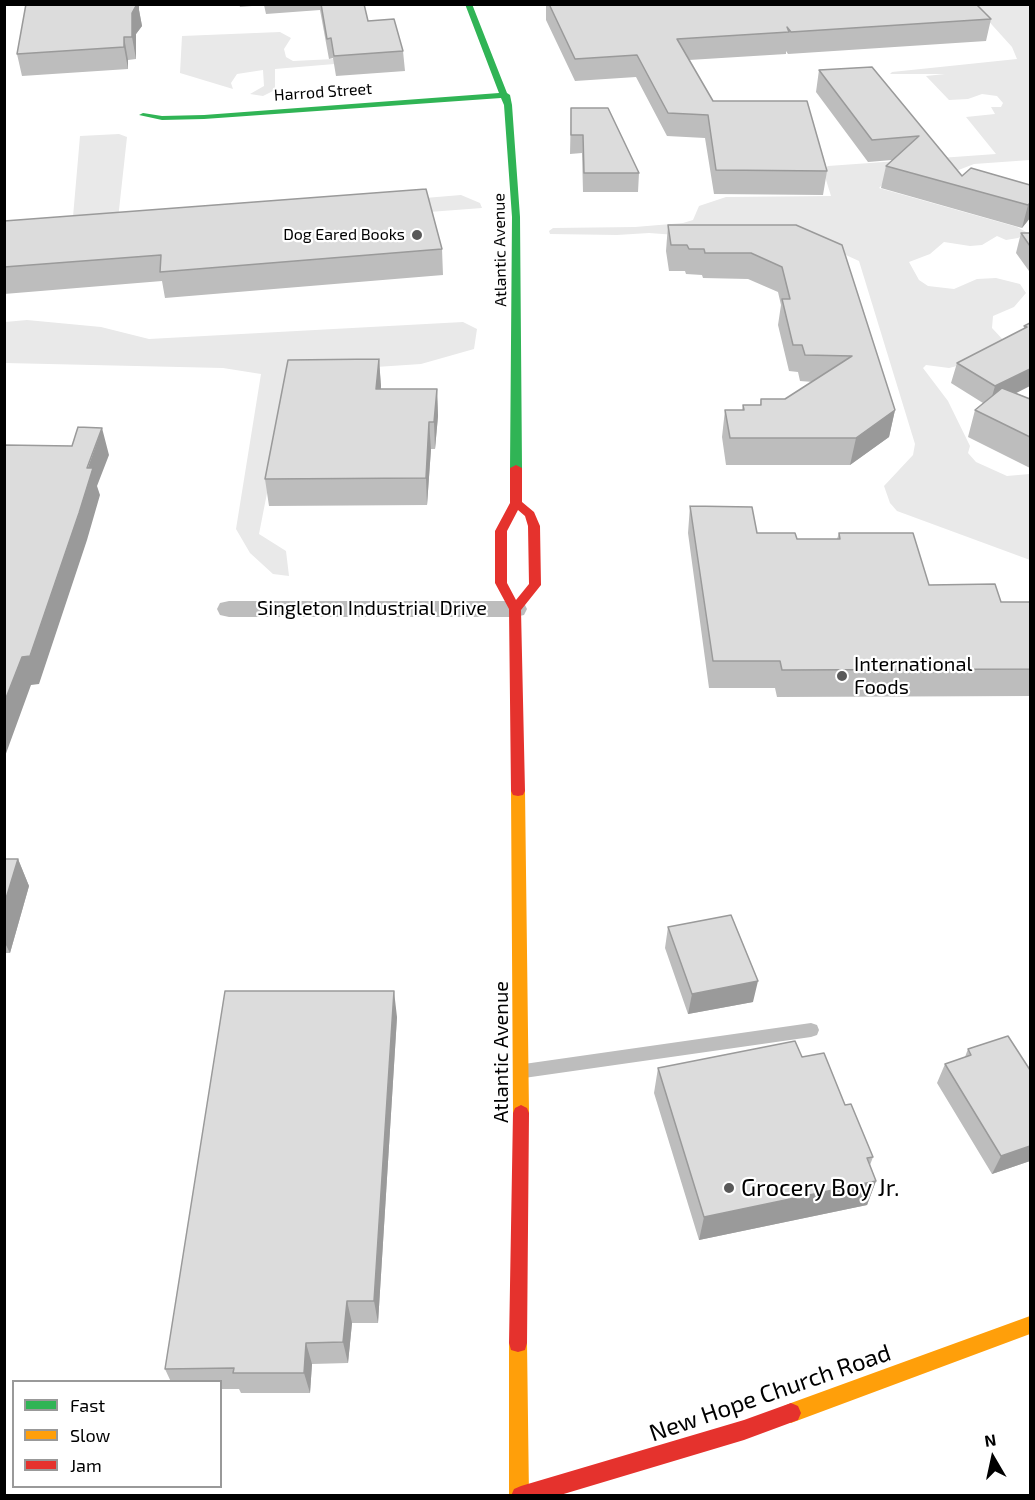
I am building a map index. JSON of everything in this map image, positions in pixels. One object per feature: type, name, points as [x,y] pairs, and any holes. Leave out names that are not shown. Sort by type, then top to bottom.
[{"type":"main road","name":"Atlantic Avenue","points":[[468,4],[506,95],[513,161],[516,225],[516,503],[501,531],[501,583],[515,609],[522,1071],[517,1409],[520,1496]]},
{"type":"main road","name":"Harrod Street","points":[[143,115],[187,118],[506,95]]},
{"type":"main road","points":[[515,609],[535,585],[534,526],[530,514],[516,503]]},
{"type":"main road","name":"New Hope Church Road","points":[[520,1496],[744,1430],[1030,1325]]},
{"type":"street","name":"Singleton Industrial Drive","points":[[229,609],[515,609]]},
{"type":"lane","points":[[522,1071],[811,1030]]},
{"type":"shaded area","points":[[974,5],[1030,5],[1030,160],[974,164],[956,171],[895,172],[879,188],[1017,227],[1028,233],[1006,240],[997,236],[982,245],[970,246],[944,242],[930,254],[909,262],[919,280],[928,286],[954,289],[977,279],[996,278],[1020,284],[1026,293],[1014,307],[993,316],[992,328],[1006,343],[985,359],[949,368],[926,365],[923,368],[948,401],[970,446],[968,453],[976,462],[1007,476],[1030,474],[1030,560],[897,511],[890,503],[884,486],[913,455],[915,444],[859,261],[826,246],[649,233],[550,234],[549,231],[553,228],[635,227],[683,223],[693,220],[699,206],[726,197],[831,196],[823,170],[828,166],[996,154],[966,117],[995,114],[991,107],[1001,107],[1003,103],[997,96],[982,94],[968,99],[949,100],[926,76],[945,74],[890,74],[1017,59],[1012,47]]},
{"type":"shaded area","points":[[280,32],[291,38],[284,49],[286,57],[293,61],[375,57],[370,61],[275,69],[275,90],[263,96],[250,94],[264,86],[263,70],[237,74],[231,83],[233,89],[180,73],[182,36]]},
{"type":"shaded area","points":[[119,134],[127,137],[118,219],[136,222],[461,195],[480,203],[482,208],[5,244],[73,217],[80,136]]},
{"type":"shaded area","points":[[27,320],[101,327],[149,339],[463,322],[477,329],[474,349],[421,364],[361,368],[289,380],[259,534],[286,551],[289,576],[273,574],[250,553],[236,529],[261,374],[223,368],[5,363],[5,322]]},
{"type":"building","points":[[26,4],[137,4],[132,13],[132,37],[124,37],[124,47],[17,54]]},
{"type":"building","points":[[321,4],[364,4],[368,21],[394,19],[403,51],[334,56],[331,38],[327,39]]},
{"type":"building","points":[[549,4],[976,4],[991,19],[791,32],[787,27],[789,32],[677,39],[713,101],[807,101],[827,171],[716,170],[708,115],[668,113],[637,55],[575,59]]},
{"type":"building","points":[[872,67],[962,176],[971,168],[1030,185],[1030,203],[1028,205],[886,166],[919,136],[872,140],[819,70]]},
{"type":"building","points":[[571,108],[608,108],[639,173],[584,173],[583,135],[571,135]]},
{"type":"building","points":[[426,189],[442,249],[160,272],[161,255],[4,267],[4,221]]},
{"type":"building","points":[[668,225],[796,225],[842,245],[895,410],[856,438],[730,438],[725,410],[744,410],[743,405],[761,405],[761,399],[785,399],[852,356],[805,355],[802,345],[793,345],[782,299],[790,299],[782,267],[751,253],[705,253],[704,249],[689,249],[687,245],[671,245]]},
{"type":"building","points":[[1021,233],[1030,233],[1030,246]]},
{"type":"building","points":[[1030,323],[1030,369],[995,386],[957,363],[1027,327],[1024,326]]},
{"type":"building","points":[[379,359],[376,389],[437,389],[434,422],[429,422],[426,478],[265,479],[288,360]]},
{"type":"building","points":[[1002,388],[1030,399],[1030,437],[975,410]]},
{"type":"building","points":[[78,427],[102,428],[87,468],[93,468],[30,656],[22,657],[4,703],[4,445],[72,446]]},
{"type":"building","points":[[690,506],[752,507],[757,533],[795,533],[797,539],[840,539],[839,533],[913,533],[929,585],[995,584],[1001,602],[1030,602],[1030,669],[782,670],[780,661],[713,661]]},
{"type":"building","points":[[4,859],[18,859],[4,905]]},
{"type":"building","points":[[731,915],[758,981],[692,994],[668,927]]},
{"type":"building","points":[[225,991],[394,991],[374,1301],[347,1301],[343,1342],[306,1343],[304,1373],[233,1373],[234,1368],[165,1369]]},
{"type":"building","points":[[1008,1036],[1030,1070],[1030,1146],[1001,1156],[945,1064],[971,1055],[968,1049]]},
{"type":"building","points":[[795,1041],[802,1057],[824,1053],[845,1105],[851,1104],[873,1157],[867,1158],[876,1181],[704,1217],[658,1068]]},
{"type":"traffic: fast","points":[[468,4],[508,105],[516,217],[516,468]]},
{"type":"traffic: fast","points":[[143,115],[162,118],[204,117],[506,95]]},
{"type":"traffic: slow","points":[[518,791],[521,1113]]},
{"type":"traffic: slow","points":[[791,1413],[1030,1325]]},
{"type":"traffic: slow","points":[[518,1343],[519,1496]]},
{"type":"traffic: jam","points":[[516,468],[516,503],[501,531],[501,583],[515,609],[518,791]]},
{"type":"traffic: jam","points":[[515,609],[535,585],[534,526],[530,514],[516,503]]},
{"type":"traffic: jam","points":[[518,1343],[521,1113]]},
{"type":"traffic: jam","points":[[521,1496],[744,1430],[791,1413]]},
{"type":"place","name":"Dog Eared Books","points":[[417,235]]},
{"type":"place","name":"International Foods","points":[[842,676]]},
{"type":"place","name":"Grocery Boy Jr.","points":[[729,1188]]}]
